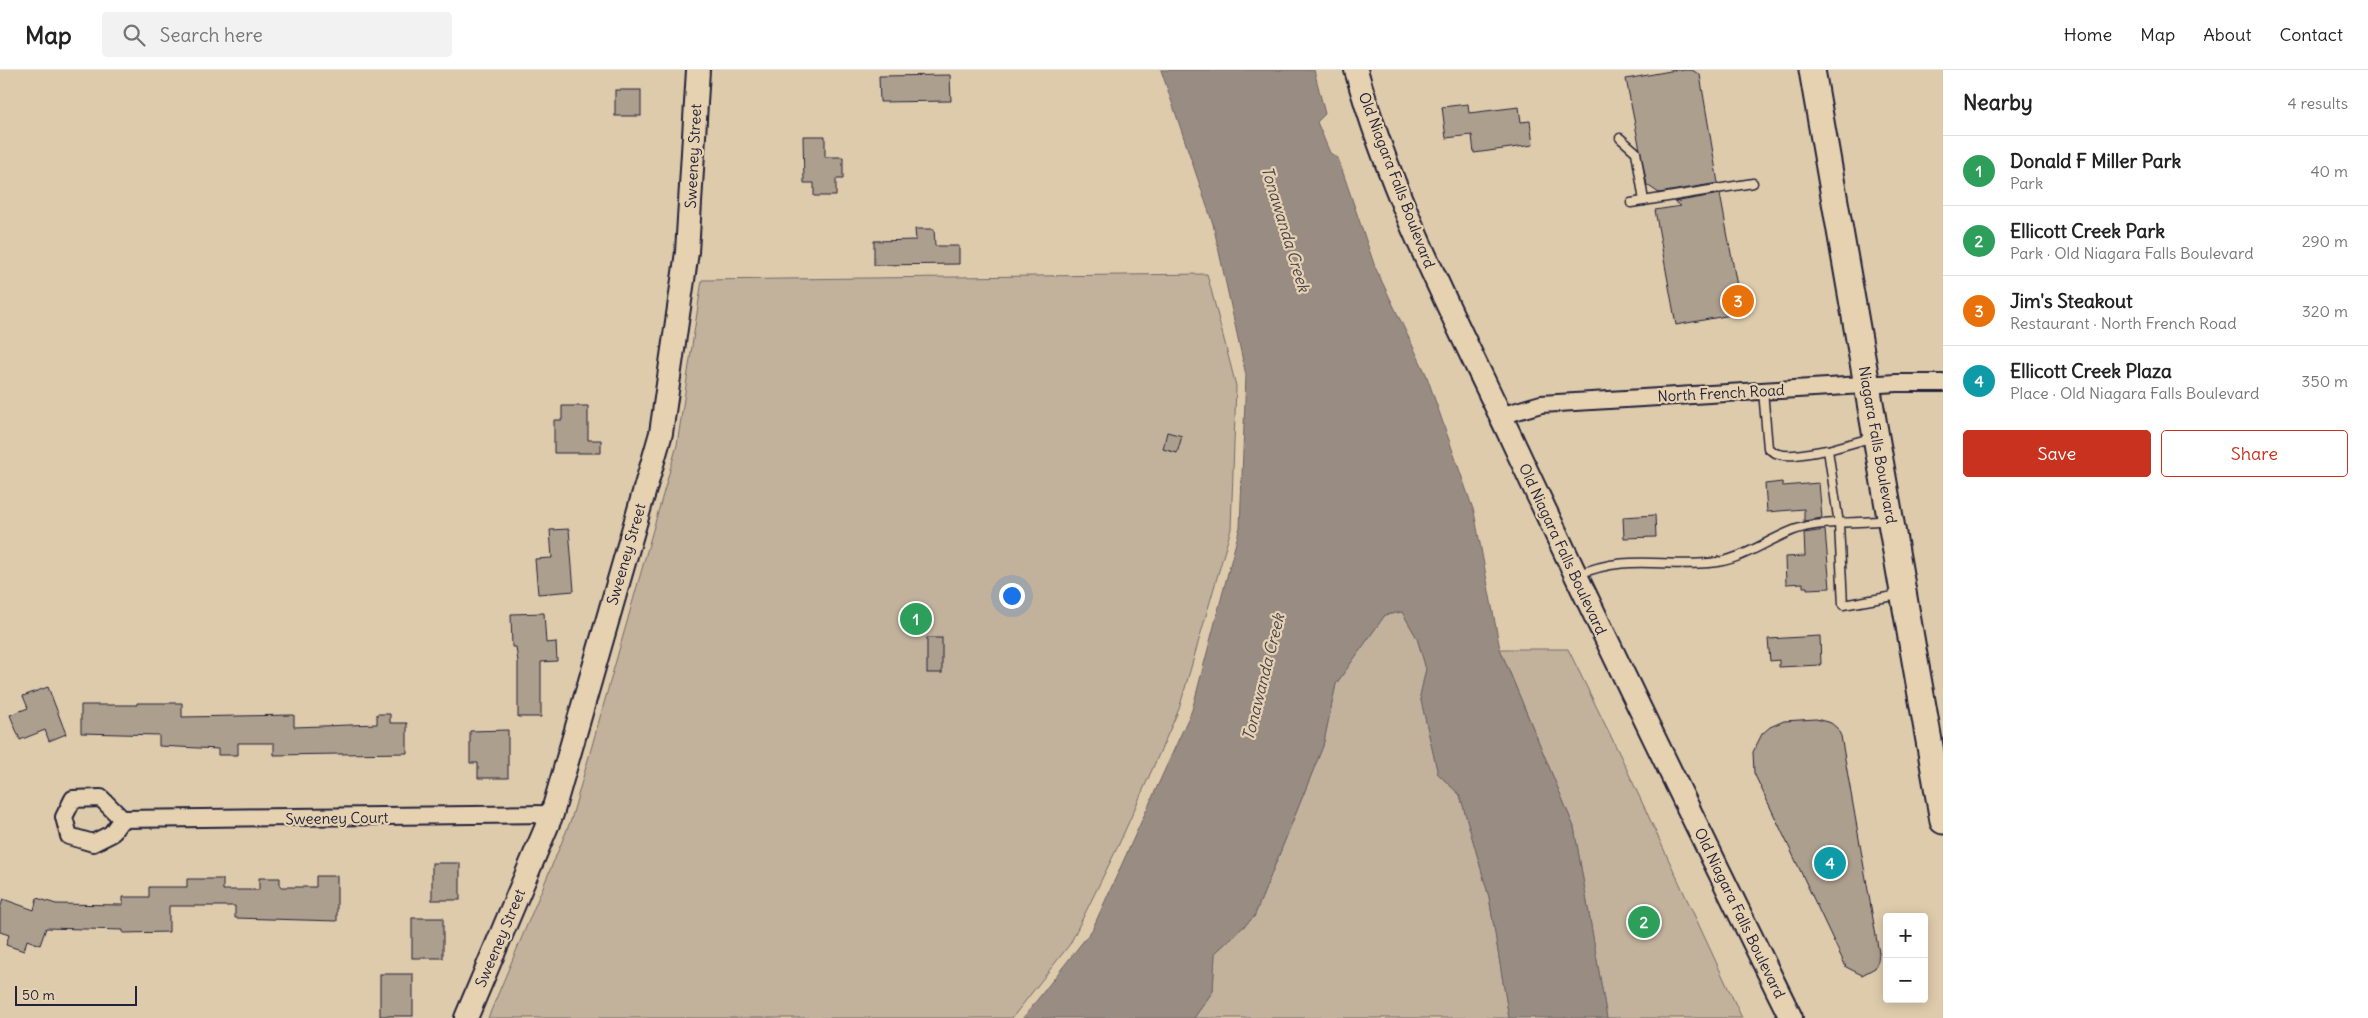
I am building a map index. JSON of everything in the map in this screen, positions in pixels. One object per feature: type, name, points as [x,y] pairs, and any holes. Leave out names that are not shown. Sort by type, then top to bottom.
[{"type":"main road","name":"Niagara Falls Boulevard","points":[[1812,70],[1943,821]]},
{"type":"street","name":"Sweeney Street","points":[[466,1018],[552,814],[661,432],[687,252],[698,70]]},
{"type":"street","name":"Old Niagara Falls Boulevard","points":[[1356,70],[1370,115],[1415,232],[1576,576],[1791,1018]]},
{"type":"street","name":"North French Road","points":[[1500,416],[1541,404],[1868,385],[1943,383]]},
{"type":"street","name":"Sweeney Court","points":[[122,819],[552,814]]},
{"type":"lane","points":[[1620,138],[1636,152],[1644,201]]},
{"type":"lane","points":[[1631,203],[1753,183]]},
{"type":"lane","points":[[1763,391],[1768,448],[1783,456],[1828,450],[1876,436]]},
{"type":"lane","points":[[1828,450],[1839,524],[1843,605],[1904,595]]},
{"type":"lane","points":[[1576,576],[1598,566],[1612,563],[1709,563],[1734,559],[1794,530],[1812,525],[1891,520]]},
{"type":"shaded area","points":[[1207,274],[1236,386],[1231,529],[1179,709],[1119,844],[1070,944],[1012,1018],[488,1018],[571,820],[677,445],[702,280]]},
{"type":"shaded area","points":[[1402,612],[1417,638],[1426,669],[1420,696],[1438,774],[1460,795],[1489,897],[1509,1018],[1194,1018],[1213,991],[1215,953],[1254,917],[1323,746],[1336,684],[1385,615]]},
{"type":"shaded area","points":[[1500,649],[1568,649],[1621,757],[1742,1018],[1607,1018],[1574,827]]},
{"type":"water","name":"Tonawanda Creek","points":[[1161,70],[1314,70],[1325,114],[1317,122],[1330,153],[1338,158],[1375,267],[1426,374],[1474,512],[1500,649],[1574,827],[1607,1018],[1509,1018],[1489,897],[1460,795],[1438,774],[1420,696],[1426,669],[1417,638],[1402,612],[1385,615],[1336,684],[1323,746],[1254,917],[1215,953],[1213,991],[1194,1018],[1023,1018],[1092,930],[1192,710],[1240,527],[1246,375],[1213,224]]},
{"type":"building","points":[[1676,70],[1692,70],[1700,75],[1718,183],[1659,193],[1647,185],[1626,79]]},
{"type":"building","points":[[950,75],[951,101],[880,102],[879,76]]},
{"type":"building","points":[[615,90],[641,90],[641,116],[615,116]]},
{"type":"building","points":[[1468,104],[1469,113],[1519,107],[1521,122],[1530,121],[1533,145],[1474,153],[1472,135],[1446,138],[1442,107]]},
{"type":"building","points":[[803,136],[825,136],[825,157],[843,157],[843,179],[836,179],[836,196],[814,196],[814,183],[804,183]]},
{"type":"building","points":[[1720,194],[1742,313],[1676,325],[1655,210],[1681,206],[1674,202]]},
{"type":"building","points":[[915,229],[934,229],[935,246],[959,246],[959,264],[874,265],[874,241],[916,240]]},
{"type":"building","points":[[562,406],[588,406],[588,440],[601,440],[601,453],[554,453],[554,420],[562,420]]},
{"type":"building","points":[[1167,432],[1182,436],[1177,453],[1163,449]]},
{"type":"building","points":[[1782,482],[1783,486],[1819,483],[1822,518],[1804,521],[1804,509],[1767,512],[1765,484]]},
{"type":"building","points":[[1655,515],[1656,537],[1624,538],[1623,517]]},
{"type":"building","points":[[569,529],[574,591],[538,594],[535,559],[552,558],[550,530]]},
{"type":"building","points":[[1825,530],[1830,588],[1807,589],[1807,587],[1803,587],[1803,583],[1786,584],[1785,557],[1805,556],[1804,533]]},
{"type":"building","points":[[544,613],[546,643],[556,642],[557,661],[541,662],[541,717],[518,717],[518,662],[516,647],[512,647],[511,614]]},
{"type":"building","points":[[1820,636],[1821,665],[1779,667],[1779,660],[1770,661],[1768,639]]},
{"type":"building","points":[[927,638],[942,638],[942,673],[927,673]]},
{"type":"building","points":[[48,687],[66,734],[49,741],[45,730],[20,740],[10,715],[28,708],[23,696]]},
{"type":"building","points":[[137,703],[182,703],[182,717],[294,715],[294,727],[377,724],[377,714],[390,714],[390,723],[407,723],[407,753],[274,755],[274,743],[238,743],[238,755],[218,755],[218,749],[159,746],[159,735],[81,733],[81,705],[137,705]]},
{"type":"building","points":[[1816,719],[1831,723],[1837,728],[1841,736],[1879,953],[1875,968],[1862,975],[1846,967],[1754,773],[1753,752],[1762,734],[1770,727],[1784,721]]},
{"type":"building","points":[[508,730],[508,778],[478,778],[478,763],[470,763],[470,731]]},
{"type":"building","points":[[432,863],[460,863],[460,900],[432,900]]},
{"type":"building","points":[[316,876],[337,876],[337,921],[235,918],[235,906],[169,906],[169,932],[123,933],[123,930],[46,928],[40,945],[27,940],[24,951],[6,945],[9,935],[0,932],[0,909],[3,899],[34,910],[37,898],[56,904],[123,905],[123,897],[149,897],[149,887],[187,887],[187,879],[223,879],[223,890],[259,890],[259,878],[280,878],[280,887],[316,887]]},
{"type":"building","points":[[412,918],[443,918],[443,958],[412,958]]},
{"type":"building","points":[[380,974],[413,974],[413,1016],[380,1016]]},
{"type":"place","name":"Jim's Steakout","points":[[1738,301]]},
{"type":"place","name":"Donald F Miller Park","points":[[916,619]]},
{"type":"place","name":"Ellicott Creek Plaza","points":[[1830,863]]},
{"type":"place","name":"Ellicott Creek Park","points":[[1644,922]]}]
